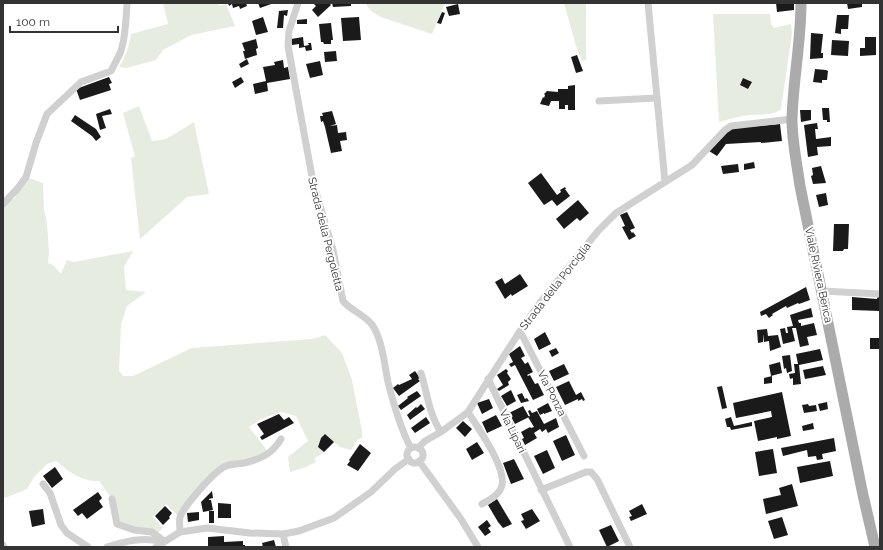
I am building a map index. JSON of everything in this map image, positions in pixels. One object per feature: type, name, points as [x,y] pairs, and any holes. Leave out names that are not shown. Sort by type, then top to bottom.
[{"type":"main road","name":"Viale Riviera Berica","points":[[801,3],[792,119],[794,145],[800,186],[876,545]]},
{"type":"street","points":[[3,204],[26,177],[36,143],[47,114],[81,82],[111,71],[122,44],[126,28],[127,3]]},
{"type":"street","name":"Strada della Pergoletta","points":[[298,3],[290,31],[288,46],[313,182],[333,250],[343,301],[348,307],[372,325],[380,342],[389,386],[406,439],[415,448]]},
{"type":"street","points":[[648,3],[665,182]]},
{"type":"street","points":[[599,101],[656,98]]},
{"type":"street","name":"Strada della Porciglia","points":[[415,448],[441,432],[468,412],[539,304],[598,231],[616,213],[692,165],[725,130],[731,126],[792,119]]},
{"type":"street","points":[[822,291],[880,294]]},
{"type":"street","name":"Via Ponza","points":[[520,331],[584,456]]},
{"type":"street","points":[[420,373],[430,406],[441,432]]},
{"type":"street","name":"Via Lipari","points":[[488,380],[570,547]]},
{"type":"street","points":[[468,412],[491,448],[500,466],[502,485],[496,496],[482,504]]},
{"type":"street","points":[[180,532],[180,518],[189,503],[218,471],[226,466],[244,463],[263,457],[275,448],[281,439]]},
{"type":"street","points":[[408,459],[408,453],[415,448],[422,455],[419,461]]},
{"type":"street","points":[[408,459],[412,462],[419,461]]},
{"type":"street","points":[[156,547],[180,532],[207,528],[250,533],[283,534],[299,531],[334,518],[371,492],[408,459]]},
{"type":"street","points":[[419,461],[461,519],[478,547]]},
{"type":"street","points":[[541,490],[586,472],[591,472],[597,479],[630,547]]},
{"type":"street","points":[[43,484],[50,493],[61,526],[88,547]]},
{"type":"street","points":[[112,499],[117,524],[134,530],[152,532],[164,542]]},
{"type":"street","points":[[283,534],[286,547]]},
{"type":"street","points":[[107,547],[136,539],[146,538],[164,542]]},
{"type":"shaded area","points":[[163,3],[218,3],[219,6],[226,4],[235,26],[191,35],[163,50],[156,60],[126,68],[119,67],[127,51],[131,34],[168,24]]},
{"type":"shaded area","points":[[365,3],[445,3],[432,34],[381,17],[371,11]]},
{"type":"shaded area","points":[[564,3],[586,3],[586,60],[582,61],[576,46]]},
{"type":"shaded area","points":[[713,14],[770,14],[771,24],[774,28],[791,24],[792,33],[781,109],[774,113],[741,116],[719,122]]},
{"type":"shaded area","points":[[139,106],[152,141],[166,139],[194,122],[209,194],[187,197],[140,239],[131,158],[135,156],[123,113]]},
{"type":"shaded area","points":[[26,177],[43,183],[44,209],[47,223],[49,253],[48,263],[53,265],[61,274],[67,260],[74,262],[133,251],[124,267],[126,290],[146,292],[127,306],[121,324],[119,371],[123,376],[133,376],[192,348],[312,339],[325,335],[342,353],[352,380],[362,438],[358,439],[351,450],[340,447],[325,434],[321,438],[318,447],[324,452],[314,459],[316,462],[290,472],[288,457],[308,441],[296,416],[281,412],[261,419],[249,427],[269,453],[218,471],[180,518],[166,504],[153,517],[163,528],[155,535],[117,524],[112,499],[99,481],[81,478],[71,473],[56,461],[47,464],[34,477],[27,489],[5,498],[3,496],[3,204],[15,198],[18,188]]},
{"type":"building","points":[[228,3],[246,3],[247,6],[240,9],[239,6],[233,8],[232,4],[229,6]]},
{"type":"building","points":[[258,3],[274,3],[260,8]]},
{"type":"building","points":[[313,3],[329,3],[331,5],[318,17],[312,10],[316,6]]},
{"type":"building","points":[[332,3],[355,4],[351,4],[351,6],[333,7]]},
{"type":"building","points":[[776,3],[794,3],[794,10],[777,12]]},
{"type":"building","points":[[847,3],[862,3],[862,7],[848,9]]},
{"type":"building","points":[[458,4],[460,14],[449,16],[446,7]]},
{"type":"building","points":[[288,10],[287,16],[284,15],[283,28],[277,28],[279,11]]},
{"type":"building","points":[[442,12],[445,13],[441,24],[437,23]]},
{"type":"building","points":[[837,15],[849,15],[848,29],[841,29],[841,34],[835,33]]},
{"type":"building","points":[[263,17],[268,32],[256,35],[252,21]]},
{"type":"building","points":[[359,17],[361,40],[343,41],[341,18]]},
{"type":"building","points":[[307,19],[307,24],[297,24],[297,20]]},
{"type":"building","points":[[331,23],[333,40],[331,40],[331,44],[324,44],[321,42],[319,24]]},
{"type":"building","points":[[811,33],[823,34],[821,53],[823,53],[823,58],[810,59]]},
{"type":"building","points":[[303,37],[304,46],[311,43],[312,50],[306,51],[305,47],[299,48],[299,44],[292,45],[291,39]]},
{"type":"building","points":[[865,37],[876,37],[876,55],[860,56],[860,48],[865,48]]},
{"type":"building","points":[[256,39],[258,48],[256,49],[257,55],[245,59],[243,51],[245,51],[242,43]]},
{"type":"building","points":[[832,40],[849,41],[848,56],[831,55]]},
{"type":"building","points":[[336,51],[337,61],[325,62],[324,52]]},
{"type":"building","points":[[577,55],[583,71],[576,73],[571,57]]},
{"type":"building","points":[[247,59],[249,64],[241,68],[239,64]]},
{"type":"building","points":[[283,60],[284,68],[288,67],[290,79],[267,83],[268,91],[255,94],[253,84],[266,81],[263,67],[275,65],[274,62]]},
{"type":"building","points":[[320,61],[323,75],[310,78],[306,64]]},
{"type":"building","points":[[815,69],[828,71],[827,80],[822,80],[822,83],[813,82]]},
{"type":"building","points":[[109,77],[112,83],[109,84],[111,90],[80,100],[76,89]]},
{"type":"building","points":[[241,77],[244,82],[235,88],[232,82]]},
{"type":"building","points":[[743,78],[752,82],[748,89],[740,85]]},
{"type":"building","points":[[575,85],[575,110],[568,110],[568,105],[565,105],[565,109],[559,109],[559,101],[551,101],[549,106],[540,104],[543,97],[544,98],[544,94],[547,91],[558,92],[558,89],[568,89],[568,86]]},
{"type":"building","points":[[822,108],[829,108],[830,122],[823,120]]},
{"type":"building","points":[[110,109],[112,114],[102,116],[106,128],[100,130],[96,114]]},
{"type":"building","points":[[800,110],[811,110],[811,120],[801,122]]},
{"type":"building","points":[[332,111],[336,124],[330,126],[337,125],[338,133],[346,132],[347,140],[340,141],[342,151],[331,153],[325,127],[323,121],[321,122],[320,116],[323,116],[322,113]]},
{"type":"building","points":[[75,115],[96,129],[101,137],[96,141],[92,136],[71,121]]},
{"type":"building","points":[[817,123],[818,129],[815,129],[816,139],[831,137],[831,146],[817,147],[818,155],[808,157],[804,125]]},
{"type":"building","points":[[780,124],[782,141],[726,144],[717,156],[709,151],[726,129]]},
{"type":"building","points":[[754,162],[755,168],[744,170],[744,164]]},
{"type":"building","points":[[738,164],[739,172],[723,174],[721,166]]},
{"type":"building","points":[[821,166],[826,183],[813,184],[811,176],[813,175],[812,168]]},
{"type":"building","points":[[541,173],[557,195],[561,192],[560,190],[565,187],[570,196],[557,206],[552,200],[544,205],[528,183]]},
{"type":"building","points":[[826,193],[828,205],[819,207],[816,195]]},
{"type":"building","points":[[578,200],[589,213],[580,221],[577,218],[564,229],[556,219]]},
{"type":"building","points":[[627,212],[635,228],[630,230],[636,236],[629,240],[622,227],[625,226],[620,215]]},
{"type":"building","points":[[834,224],[849,224],[848,249],[844,249],[843,251],[833,251]]},
{"type":"building","points":[[520,274],[528,286],[512,296],[511,294],[505,299],[495,282],[502,278],[505,284]]},
{"type":"building","points":[[806,287],[810,300],[787,308],[786,306],[772,314],[773,315],[769,318],[766,314],[761,316],[760,312]]},
{"type":"building","points":[[878,296],[880,297],[880,311],[852,310],[852,297],[877,299]]},
{"type":"building","points":[[811,308],[813,317],[798,320],[799,323],[801,323],[801,326],[814,323],[817,335],[807,337],[809,345],[800,347],[796,328],[792,328],[795,341],[783,344],[780,329],[785,328],[786,333],[788,333],[787,327],[793,326],[790,315]]},
{"type":"building","points":[[767,329],[768,336],[778,335],[781,347],[770,351],[769,341],[764,342],[763,334],[763,342],[758,343],[757,330]]},
{"type":"building","points":[[545,332],[551,344],[539,350],[534,339]]},
{"type":"building","points":[[870,338],[880,338],[880,349],[870,349]]},
{"type":"building","points":[[520,346],[525,356],[521,358],[525,364],[528,362],[533,372],[527,375],[530,375],[535,384],[538,383],[544,395],[533,400],[515,365],[511,367],[509,364],[513,362],[509,354]]},
{"type":"building","points":[[556,348],[559,353],[552,357],[549,351]]},
{"type":"building","points":[[820,349],[823,360],[799,365],[801,384],[793,385],[793,378],[790,379],[789,374],[795,373],[794,364],[798,364],[796,354]]},
{"type":"building","points":[[790,355],[792,371],[787,373],[786,368],[784,369],[782,356]]},
{"type":"building","points":[[780,362],[782,373],[771,376],[769,365]]},
{"type":"building","points":[[564,364],[569,374],[554,381],[549,371]]},
{"type":"building","points":[[823,366],[826,375],[805,379],[803,370]]},
{"type":"building","points":[[506,369],[511,379],[508,382],[509,385],[499,391],[497,389],[503,385],[497,375]]},
{"type":"building","points":[[415,371],[420,378],[418,379],[420,381],[399,396],[393,388],[398,384],[399,385],[412,379],[409,375]]},
{"type":"building","points":[[772,376],[772,383],[764,384],[764,378]]},
{"type":"building","points":[[569,381],[576,395],[581,392],[585,400],[583,401],[582,399],[578,401],[578,399],[565,405],[556,387]]},
{"type":"building","points":[[722,386],[727,408],[722,409],[717,387]]},
{"type":"building","points":[[511,390],[516,401],[507,406],[501,396]]},
{"type":"building","points":[[417,391],[421,396],[401,410],[398,406],[408,398],[407,397]]},
{"type":"building","points":[[782,392],[791,436],[758,441],[754,421],[772,417],[771,411],[736,418],[733,403]]},
{"type":"building","points":[[522,393],[525,399],[527,398],[529,401],[521,403],[517,395]]},
{"type":"building","points":[[489,399],[493,408],[482,414],[477,403]]},
{"type":"building","points":[[827,402],[828,409],[820,411],[818,404]]},
{"type":"building","points":[[548,403],[552,411],[540,415],[537,409]]},
{"type":"building","points":[[421,404],[425,409],[410,420],[407,415]]},
{"type":"building","points":[[808,404],[809,406],[816,405],[817,411],[804,413],[802,405]]},
{"type":"building","points":[[523,406],[529,417],[515,424],[509,413]]},
{"type":"building","points":[[530,410],[532,413],[537,411],[544,424],[556,418],[559,427],[548,433],[546,429],[542,432],[540,429],[534,433],[537,438],[525,445],[521,432],[530,427],[534,427],[528,417],[530,416],[528,411]]},
{"type":"building","points":[[279,414],[284,420],[289,417],[294,423],[262,440],[260,437],[264,434],[257,424]]},
{"type":"building","points":[[496,415],[502,426],[487,433],[482,422]]},
{"type":"building","points":[[426,417],[430,423],[415,433],[411,428]]},
{"type":"building","points":[[731,417],[734,426],[752,422],[752,426],[731,430],[730,427],[727,427],[725,419]]},
{"type":"building","points":[[463,421],[472,429],[465,437],[456,428]]},
{"type":"building","points":[[813,423],[814,429],[803,431],[802,426]]},
{"type":"building","points":[[325,434],[334,442],[324,452],[318,447],[321,438]]},
{"type":"building","points":[[566,435],[575,455],[562,461],[553,441]]},
{"type":"building","points":[[834,438],[836,451],[822,454],[823,459],[817,460],[816,456],[808,457],[807,450],[783,456],[781,448]]},
{"type":"building","points":[[477,442],[484,453],[472,460],[466,449]]},
{"type":"building","points":[[360,444],[371,453],[358,471],[347,465]]},
{"type":"building","points":[[773,449],[777,473],[759,476],[755,452]]},
{"type":"building","points":[[547,450],[555,468],[543,474],[534,456]]},
{"type":"building","points":[[514,459],[524,479],[511,484],[503,463]]},
{"type":"building","points":[[830,461],[833,476],[800,483],[797,467]]},
{"type":"building","points":[[55,467],[63,479],[52,488],[43,476]]},
{"type":"building","points":[[792,484],[798,506],[766,514],[763,499],[781,495],[779,488]]},
{"type":"building","points":[[212,491],[213,498],[209,500],[211,500],[213,510],[203,512],[201,502]]},
{"type":"building","points":[[98,492],[102,498],[99,501],[103,507],[87,519],[82,513],[78,516],[73,510]]},
{"type":"building","points":[[497,499],[512,524],[503,528],[488,505]]},
{"type":"building","points":[[218,503],[231,504],[231,518],[218,518]]},
{"type":"building","points":[[642,504],[647,514],[631,521],[629,517],[632,516],[629,511]]},
{"type":"building","points":[[165,506],[172,513],[169,517],[170,518],[163,525],[155,516]]},
{"type":"building","points":[[43,509],[45,524],[32,527],[29,511]]},
{"type":"building","points":[[532,509],[540,521],[526,529],[521,521],[524,520],[521,514]]},
{"type":"building","points":[[209,511],[214,511],[214,523],[209,523]]},
{"type":"building","points":[[199,512],[199,520],[188,522],[187,513]]},
{"type":"building","points":[[782,517],[788,535],[774,539],[768,521]]},
{"type":"building","points":[[487,520],[491,526],[488,528],[491,532],[485,536],[478,527]]},
{"type":"building","points":[[611,525],[619,541],[607,547],[599,530]]},
{"type":"building","points":[[224,536],[224,542],[243,541],[243,545],[245,545],[245,547],[208,547],[208,537]]},
{"type":"building","points":[[274,540],[276,547],[263,547],[262,543]]}]
